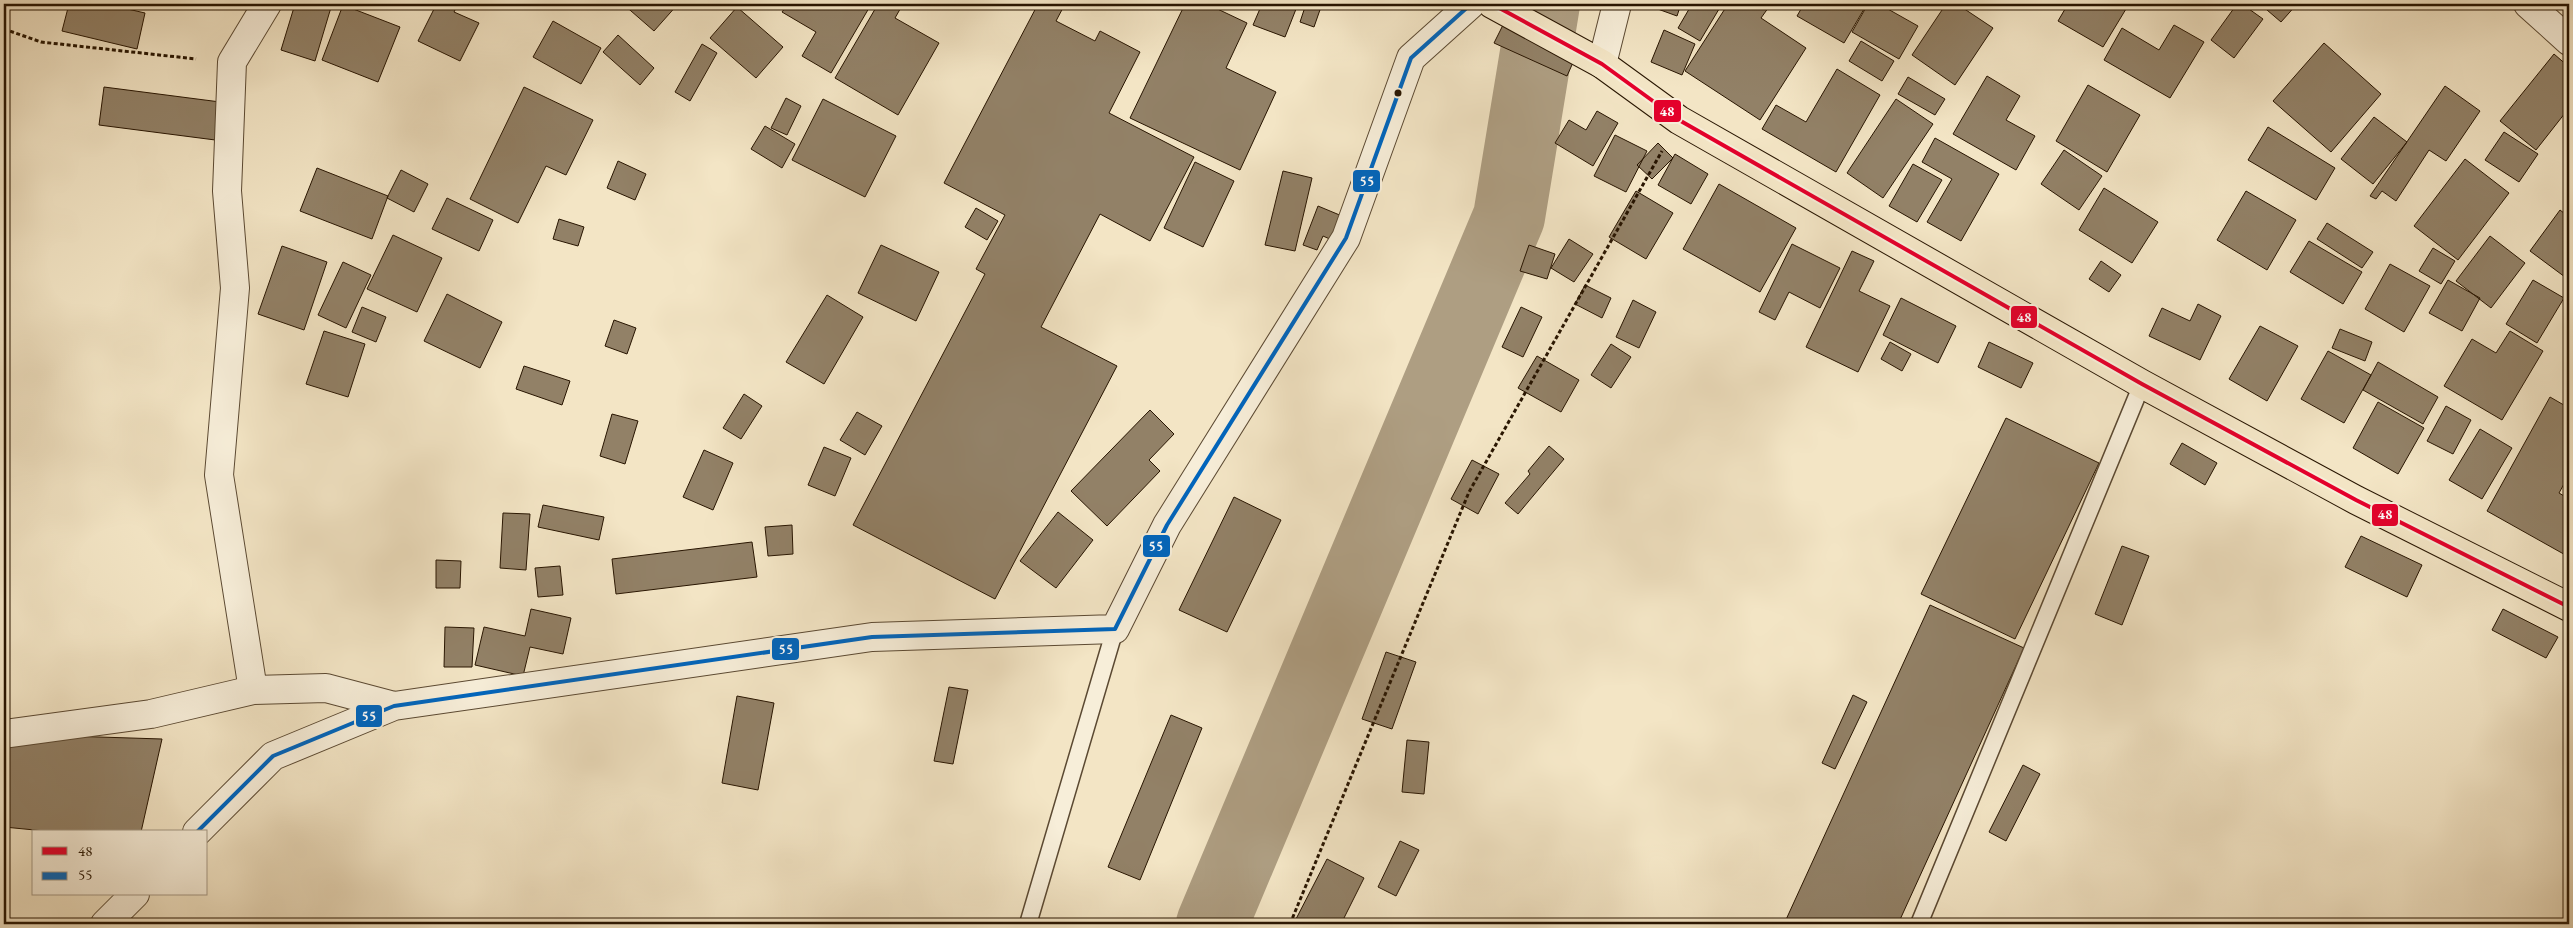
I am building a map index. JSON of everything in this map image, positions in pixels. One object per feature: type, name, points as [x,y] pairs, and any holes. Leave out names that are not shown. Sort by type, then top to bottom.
[{"type":"main road","points":[[1492,4],[1602,64],[1679,120],[2142,384],[2356,500],[2569,607]]},
{"type":"street","points":[[253,690],[219,475],[235,288],[226,191],[232,62],[267,4]]},
{"type":"street","points":[[199,830],[273,756],[394,706],[872,637],[1115,629],[1167,525],[1346,238],[1411,58],[1471,4]]},
{"type":"street","points":[[1602,64],[1617,4]]},
{"type":"street","points":[[2528,4],[2569,41]]},
{"type":"street","points":[[4,734],[151,714],[253,690],[326,688],[394,706]]},
{"type":"street","points":[[105,924],[133,896]]},
{"type":"lane","points":[[1920,924],[2142,384]]},
{"type":"lane","points":[[1028,924],[1115,629]]},
{"type":"path","points":[[4,29],[41,42],[232,62]]},
{"type":"path","points":[[1290,924],[1469,492],[1679,120]]},
{"type":"building","points":[[69,4],[106,4],[145,13],[137,49],[62,31]]},
{"type":"building","points":[[295,4],[332,4],[315,61],[281,50]]},
{"type":"building","points":[[428,4],[458,4],[454,12],[479,23],[460,61],[418,41],[435,7]]},
{"type":"building","points":[[623,4],[678,4],[654,31]]},
{"type":"building","points":[[788,4],[862,4],[869,8],[831,73],[802,56],[816,32],[782,12]]},
{"type":"building","points":[[878,4],[903,4],[895,18],[939,43],[898,115],[835,78]]},
{"type":"building","points":[[1038,4],[1065,4],[1056,21],[1095,41],[1100,31],[1140,52],[1109,113],[1194,157],[1150,241],[1100,214],[1041,327],[1117,366],[995,599],[853,525],[985,274],[976,269],[1005,215],[944,183]]},
{"type":"building","points":[[1185,4],[1207,4],[1247,23],[1226,68],[1276,92],[1240,170],[1130,118]]},
{"type":"building","points":[[1262,4],[1298,4],[1285,37],[1253,25]]},
{"type":"building","points":[[1306,4],[1322,4],[1314,27],[1300,22]]},
{"type":"building","points":[[1644,4],[1681,4],[1677,16]]},
{"type":"building","points":[[1692,4],[1722,4],[1700,41],[1678,28]]},
{"type":"building","points":[[1728,4],[1771,4],[1761,18],[1806,48],[1760,120],[1685,71]]},
{"type":"building","points":[[1804,4],[1867,4],[1844,43],[1797,16]]},
{"type":"building","points":[[1868,4],[1879,4],[1918,26],[1899,59],[1852,32]]},
{"type":"building","points":[[1946,4],[1957,4],[1993,28],[1955,85],[1912,55]]},
{"type":"building","points":[[2068,4],[2129,4],[2103,47],[2058,21]]},
{"type":"building","points":[[2237,4],[2242,4],[2263,19],[2234,58],[2211,40]]},
{"type":"building","points":[[2260,4],[2297,4],[2281,22]]},
{"type":"building","points":[[343,5],[400,27],[378,82],[322,60]]},
{"type":"building","points":[[737,7],[783,47],[756,78],[710,38]]},
{"type":"building","points":[[553,21],[601,48],[581,84],[533,57]]},
{"type":"building","points":[[1503,25],[1575,58],[1567,76],[1494,43]]},
{"type":"building","points":[[2174,25],[2204,42],[2170,98],[2104,60],[2122,28],[2159,50]]},
{"type":"building","points":[[1664,30],[1695,44],[1682,75],[1651,62]]},
{"type":"building","points":[[618,35],[654,68],[640,85],[603,52]]},
{"type":"building","points":[[1861,41],[1894,61],[1882,81],[1849,61]]},
{"type":"building","points":[[2324,43],[2381,94],[2331,152],[2273,101]]},
{"type":"building","points":[[702,44],[717,53],[690,101],[675,92]]},
{"type":"building","points":[[2554,54],[2569,67],[2569,108],[2536,150],[2500,121]]},
{"type":"building","points":[[1837,69],[1880,95],[1836,172],[1762,129],[1776,105],[1806,122]]},
{"type":"building","points":[[1987,76],[2020,96],[2006,120],[2035,136],[2016,170],[1953,134]]},
{"type":"building","points":[[1908,77],[1945,99],[1935,115],[1898,94]]},
{"type":"building","points":[[2088,85],[2140,115],[2107,172],[2056,141]]},
{"type":"building","points":[[2445,86],[2480,111],[2446,161],[2429,150],[2396,201],[2382,191],[2376,199],[2370,196]]},
{"type":"building","points":[[104,87],[228,103],[223,141],[99,125]]},
{"type":"building","points":[[524,87],[593,120],[566,175],[546,166],[518,223],[470,199]]},
{"type":"building","points":[[786,98],[801,106],[787,135],[771,128]]},
{"type":"building","points":[[823,99],[896,136],[865,197],[792,160]]},
{"type":"building","points":[[1896,99],[1933,124],[1883,198],[1847,173]]},
{"type":"building","points":[[1597,111],[1618,123],[1593,166],[1555,143],[1569,120],[1586,130]]},
{"type":"building","points":[[2374,117],[2407,142],[2373,184],[2341,159]]},
{"type":"building","points":[[765,126],[795,144],[782,168],[751,149]]},
{"type":"building","points":[[2268,127],[2335,168],[2316,200],[2248,160]]},
{"type":"building","points":[[2504,132],[2538,154],[2519,182],[2485,160]]},
{"type":"building","points":[[1615,135],[1647,151],[1626,192],[1594,176]]},
{"type":"building","points":[[1935,138],[1999,174],[1961,241],[1927,222],[1952,179],[1922,162]]},
{"type":"building","points":[[1658,143],[1673,158],[1652,179],[1637,165]]},
{"type":"building","points":[[2064,150],[2102,176],[2079,210],[2041,184]]},
{"type":"building","points":[[1675,154],[1708,174],[1691,204],[1658,185]]},
{"type":"building","points":[[2465,159],[2509,193],[2458,260],[2414,226]]},
{"type":"building","points":[[618,161],[646,174],[635,200],[607,188]]},
{"type":"building","points":[[1195,162],[1234,181],[1203,247],[1164,228]]},
{"type":"building","points":[[1913,164],[1942,180],[1917,222],[1889,206]]},
{"type":"building","points":[[317,168],[388,196],[372,239],[300,211]]},
{"type":"building","points":[[401,170],[428,184],[414,212],[387,198]]},
{"type":"building","points":[[1283,171],[1312,178],[1295,251],[1265,245]]},
{"type":"building","points":[[1719,184],[1796,228],[1760,292],[1683,249]]},
{"type":"building","points":[[2104,188],[2158,222],[2132,263],[2079,230]]},
{"type":"building","points":[[1636,191],[1673,213],[1646,259],[1609,237]]},
{"type":"building","points":[[2246,191],[2296,220],[2267,270],[2217,240]]},
{"type":"building","points":[[447,198],[493,220],[479,251],[432,229]]},
{"type":"building","points":[[1318,206],[1342,216],[1332,240],[1323,236],[1317,250],[1303,245]]},
{"type":"building","points":[[976,208],[998,221],[987,240],[965,227]]},
{"type":"building","points":[[2560,210],[2569,217],[2569,280],[2530,251]]},
{"type":"building","points":[[559,219],[584,227],[578,246],[553,239]]},
{"type":"building","points":[[2327,223],[2373,252],[2362,268],[2317,239]]},
{"type":"building","points":[[393,235],[442,258],[417,312],[367,289]]},
{"type":"building","points":[[2490,236],[2525,263],[2491,308],[2456,281]]},
{"type":"building","points":[[1569,239],[1593,254],[1574,282],[1551,268]]},
{"type":"building","points":[[2309,241],[2362,272],[2343,304],[2290,272]]},
{"type":"building","points":[[1792,244],[1840,268],[1820,308],[1789,292],[1775,320],[1759,312]]},
{"type":"building","points":[[881,245],[939,272],[916,321],[858,293]]},
{"type":"building","points":[[1529,245],[1555,254],[1547,279],[1520,271]]},
{"type":"building","points":[[282,246],[327,262],[304,330],[258,314]]},
{"type":"building","points":[[2433,248],[2455,261],[2441,284],[2419,271]]},
{"type":"building","points":[[1852,251],[1874,261],[1859,291],[1890,306],[1858,372],[1806,347]]},
{"type":"building","points":[[2101,261],[2121,275],[2109,292],[2089,279]]},
{"type":"building","points":[[343,262],[371,275],[346,328],[318,315]]},
{"type":"building","points":[[2390,264],[2430,286],[2404,332],[2365,309]]},
{"type":"building","points":[[2448,280],[2480,298],[2462,331],[2429,313]]},
{"type":"building","points":[[2533,280],[2564,298],[2537,343],[2506,324]]},
{"type":"building","points":[[1585,285],[1611,298],[1602,318],[1575,304]]},
{"type":"building","points":[[447,294],[502,322],[480,368],[424,341]]},
{"type":"building","points":[[827,295],[863,317],[824,384],[786,362]]},
{"type":"building","points":[[1901,298],[1956,326],[1938,363],[1883,335]]},
{"type":"building","points":[[1633,300],[1656,312],[1639,348],[1616,337]]},
{"type":"building","points":[[2198,304],[2221,316],[2200,360],[2149,336],[2162,308],[2190,321]]},
{"type":"building","points":[[362,307],[386,317],[376,342],[352,332]]},
{"type":"building","points":[[1521,307],[1542,317],[1523,357],[1502,347]]},
{"type":"building","points":[[614,320],[636,328],[627,354],[605,346]]},
{"type":"building","points":[[2260,326],[2298,346],[2267,401],[2229,379]]},
{"type":"building","points":[[2340,329],[2372,342],[2365,361],[2332,348]]},
{"type":"building","points":[[324,331],[365,344],[348,397],[306,384]]},
{"type":"building","points":[[2510,331],[2543,351],[2502,420],[2444,386],[2472,339],[2496,353]]},
{"type":"building","points":[[1890,342],[1911,354],[1902,371],[1881,359]]},
{"type":"building","points":[[1989,342],[2033,363],[2021,388],[1978,367]]},
{"type":"building","points":[[1611,344],[1631,357],[1611,388],[1591,375]]},
{"type":"building","points":[[2328,351],[2371,375],[2344,423],[2301,399]]},
{"type":"building","points":[[1537,356],[1579,380],[1561,412],[1518,388]]},
{"type":"building","points":[[2378,362],[2438,397],[2423,424],[2363,390]]},
{"type":"building","points":[[524,366],[570,381],[562,405],[516,389]]},
{"type":"building","points":[[744,394],[762,406],[741,439],[723,428]]},
{"type":"building","points":[[2550,397],[2569,408],[2569,475],[2559,493],[2569,499],[2569,557],[2487,511]]},
{"type":"building","points":[[2378,402],[2424,428],[2398,474],[2353,448]]},
{"type":"building","points":[[2446,406],[2471,420],[2453,454],[2427,441]]},
{"type":"building","points":[[1150,410],[1174,434],[1149,460],[1160,471],[1107,526],[1071,491]]},
{"type":"building","points":[[857,412],[882,426],[865,455],[840,440]]},
{"type":"building","points":[[612,414],[638,421],[625,464],[600,456]]},
{"type":"building","points":[[2006,418],[2099,463],[2015,639],[1921,594]]},
{"type":"building","points":[[2480,429],[2512,448],[2482,499],[2449,480]]},
{"type":"building","points":[[2182,443],[2217,463],[2205,485],[2170,464]]},
{"type":"building","points":[[1549,446],[1564,459],[1518,514],[1505,503],[1530,474],[1528,471]]},
{"type":"building","points":[[824,447],[851,458],[835,496],[808,485]]},
{"type":"building","points":[[704,450],[733,463],[713,510],[683,497]]},
{"type":"building","points":[[1472,460],[1499,474],[1478,514],[1451,499]]},
{"type":"building","points":[[1234,497],[1281,520],[1227,632],[1179,610]]},
{"type":"building","points":[[543,505],[604,517],[599,540],[538,527]]},
{"type":"building","points":[[1058,512],[1093,540],[1056,588],[1020,561]]},
{"type":"building","points":[[503,513],[530,514],[526,570],[500,568]]},
{"type":"building","points":[[792,525],[793,554],[768,556],[765,527]]},
{"type":"building","points":[[2361,536],[2422,565],[2407,597],[2345,567]]},
{"type":"building","points":[[752,542],[757,577],[616,594],[612,559]]},
{"type":"building","points":[[2122,546],[2149,556],[2122,625],[2095,614]]},
{"type":"building","points":[[436,560],[461,561],[460,588],[436,588]]},
{"type":"building","points":[[560,566],[563,595],[538,597],[535,568]]},
{"type":"building","points":[[1930,605],[2024,648],[1898,924],[1784,924]]},
{"type":"building","points":[[531,609],[571,618],[563,654],[530,647],[523,676],[475,665],[484,627],[525,636]]},
{"type":"building","points":[[2503,609],[2558,637],[2546,658],[2492,630]]},
{"type":"building","points":[[445,627],[474,628],[472,667],[444,667]]},
{"type":"building","points":[[1386,652],[1416,662],[1392,729],[1362,719]]},
{"type":"building","points":[[949,687],[968,690],[953,764],[934,761]]},
{"type":"building","points":[[1853,695],[1867,702],[1835,769],[1822,763]]},
{"type":"building","points":[[737,696],[774,703],[758,790],[722,783]]},
{"type":"building","points":[[1171,715],[1202,728],[1140,880],[1108,867]]},
{"type":"building","points":[[4,734],[162,739],[141,830],[35,830],[4,827]]},
{"type":"building","points":[[1407,740],[1429,742],[1424,794],[1402,792]]},
{"type":"building","points":[[2023,765],[2040,774],[2006,841],[1989,832]]},
{"type":"building","points":[[1400,841],[1419,850],[1396,896],[1378,887]]},
{"type":"building","points":[[1327,859],[1364,878],[1341,924],[1307,924],[1296,919]]},
{"type":"waterway","points":[[1212,924],[1509,217],[1544,4]]},
{"type":"transit line","name":"55","points":[[199,830],[273,756],[394,706],[872,637],[1115,629],[1167,525],[1346,238],[1411,58],[1471,4]]},
{"type":"transit line","name":"48","points":[[1492,4],[1602,64],[1679,120],[2142,384],[2356,500],[2569,607]]}]
